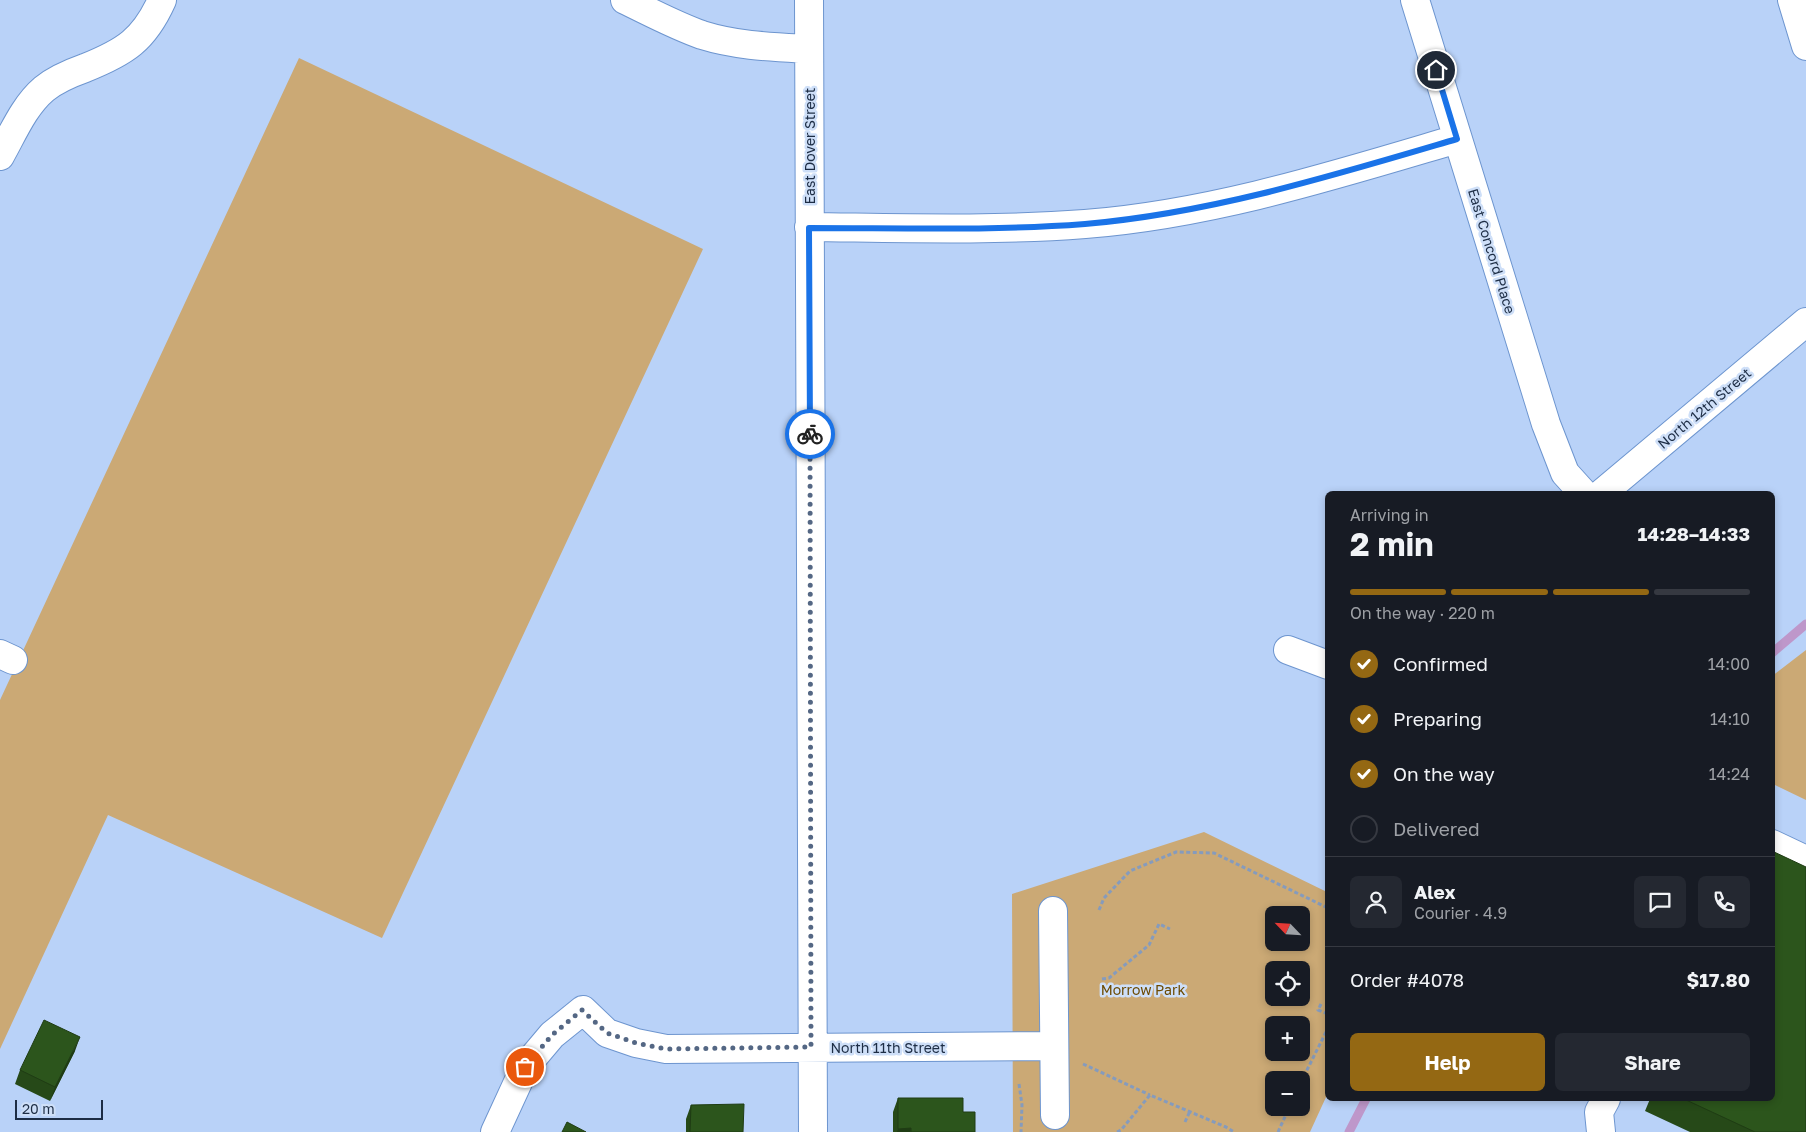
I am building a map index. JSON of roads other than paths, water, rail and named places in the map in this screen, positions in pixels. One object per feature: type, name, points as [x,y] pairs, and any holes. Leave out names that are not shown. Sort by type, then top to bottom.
[{"type":"street","points":[[0,156],[26,110],[45,89],[71,73],[124,50],[149,25],[162,0]]},
{"type":"street","points":[[625,0],[674,23],[719,39],[758,46],[809,49]]},
{"type":"street","name":"East Dover Street","points":[[808,0],[811,1047],[813,1132]]},
{"type":"street","name":"East Concord Place","points":[[1415,0],[1549,432],[1566,473],[1581,491]]},
{"type":"street","points":[[1792,0],[1806,46]]},
{"type":"street","points":[[809,228],[1030,227],[1086,224],[1140,217],[1200,208],[1262,195],[1457,139]]},
{"type":"street","name":"North 12th Street","points":[[1605,491],[1806,322]]},
{"type":"street","points":[[1288,650],[1325,664]]},
{"type":"street","points":[[1775,845],[1806,860]]},
{"type":"street","points":[[1053,911],[1055,1115]]},
{"type":"street","name":"North 11th Street","points":[[494,1132],[525,1067],[552,1035],[582,1010],[607,1033],[636,1043],[666,1049],[1054,1046]]},
{"type":"street","points":[[1601,1132],[1599,1112],[1605,1101]]},
{"type":"waterway","points":[[1775,650],[1806,624]]},
{"type":"waterway","points":[[1349,1132],[1365,1101]]},
{"type":"park label","name":"Morrow Park","points":[[1143,989]]}]
